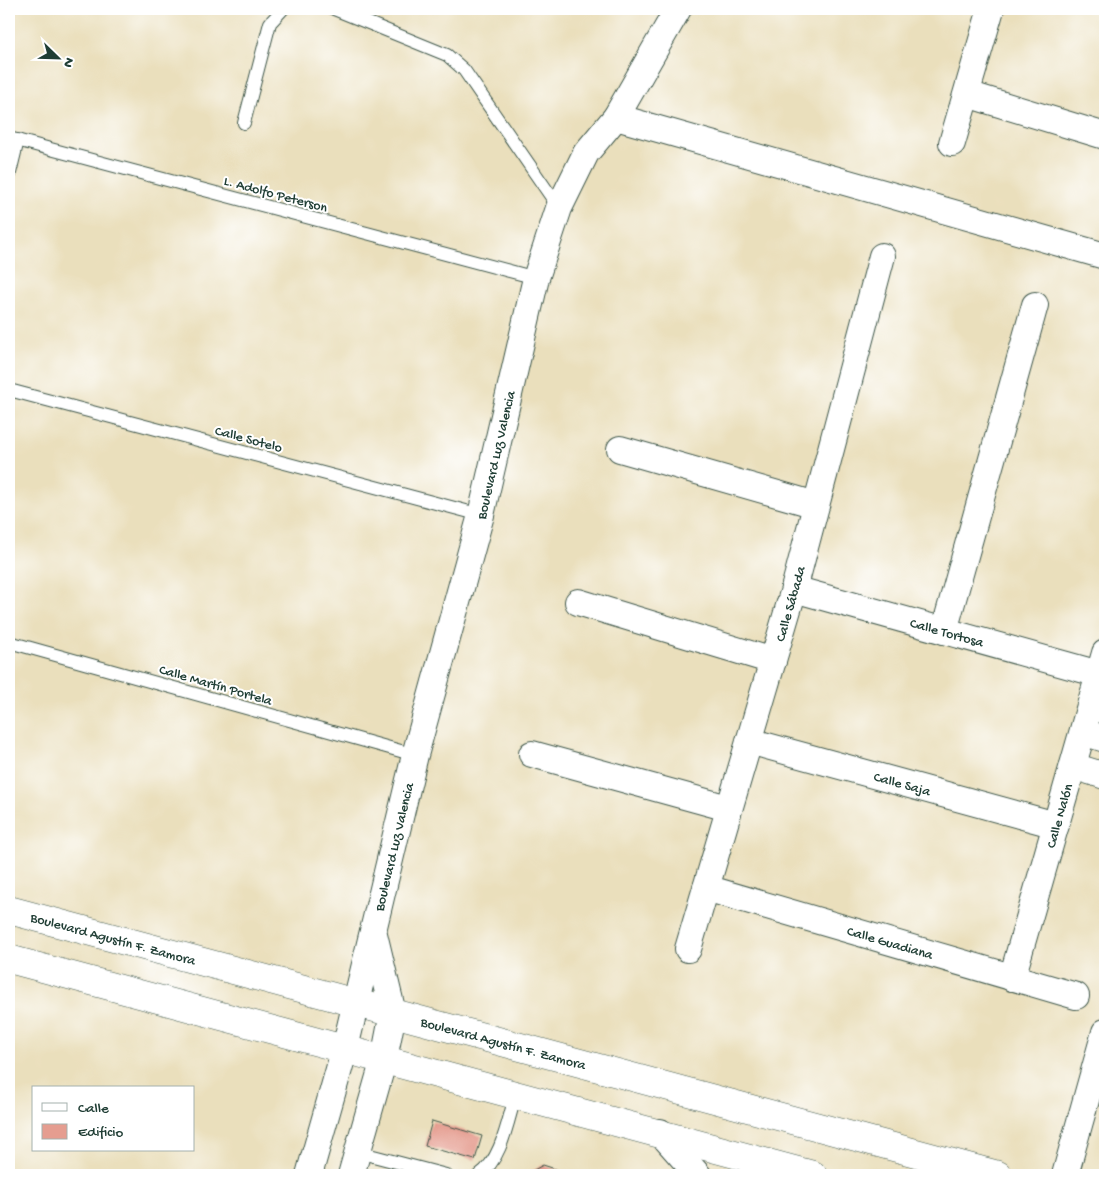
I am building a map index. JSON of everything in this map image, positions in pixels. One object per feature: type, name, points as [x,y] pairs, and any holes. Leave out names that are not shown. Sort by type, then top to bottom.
[{"type":"street","name":"Boulevard Luz Valencia","points":[[308,1175],[345,1048],[354,1003],[415,755],[481,515],[536,278],[559,208],[586,153],[616,117],[678,9]]},
{"type":"street","points":[[952,143],[990,9]]},
{"type":"street","points":[[967,94],[1105,136]]},
{"type":"street","points":[[616,117],[1105,256]]},
{"type":"street","name":"Calle Sábada","points":[[688,949],[794,589],[882,256]]},
{"type":"street","points":[[944,631],[1035,305]]},
{"type":"street","points":[[620,449],[816,505]]},
{"type":"street","name":"Calle Tortosa","points":[[794,589],[944,631],[1102,664]]},
{"type":"street","points":[[578,602],[772,662]]},
{"type":"street","name":"Calle Nalón","points":[[1012,978],[1073,766],[1094,736],[1102,664]]},
{"type":"street","name":"Calle Saja","points":[[749,740],[1056,825]]},
{"type":"street","points":[[532,754],[728,808]]},
{"type":"street","points":[[1073,766],[1105,776]]},
{"type":"street","name":"Calle Guadiana","points":[[706,888],[1076,996]]},
{"type":"street","name":"Boulevard Agustín F. Zamora","points":[[9,910],[998,1175]]},
{"type":"street","name":"Boulevard Luz Valencia","points":[[355,1164],[384,1058],[392,1013],[372,928]]},
{"type":"street","points":[[9,958],[660,1132],[813,1175]]},
{"type":"street","points":[[1065,1175],[1105,1032]]},
{"type":"street","points":[[660,1132],[698,1175]]},
{"type":"lane","points":[[244,123],[270,23],[283,9]]},
{"type":"lane","points":[[334,9],[447,55],[464,70],[559,208]]},
{"type":"lane","points":[[9,177],[14,139]]},
{"type":"lane","name":"L. Adolfo Peterson","points":[[14,139],[536,278]]},
{"type":"lane","name":"Calle Sotelo","points":[[9,390],[481,515]]},
{"type":"lane","name":"Calle Martín Portela","points":[[9,642],[415,755]]},
{"type":"lane","points":[[479,1175],[488,1170],[499,1147],[516,1094]]},
{"type":"lane","points":[[355,1164],[446,1175]]},
{"type":"building","points":[[432,1121],[482,1136],[475,1160],[425,1146]]},
{"type":"building","points":[[543,1165],[574,1175],[525,1175]]}]
